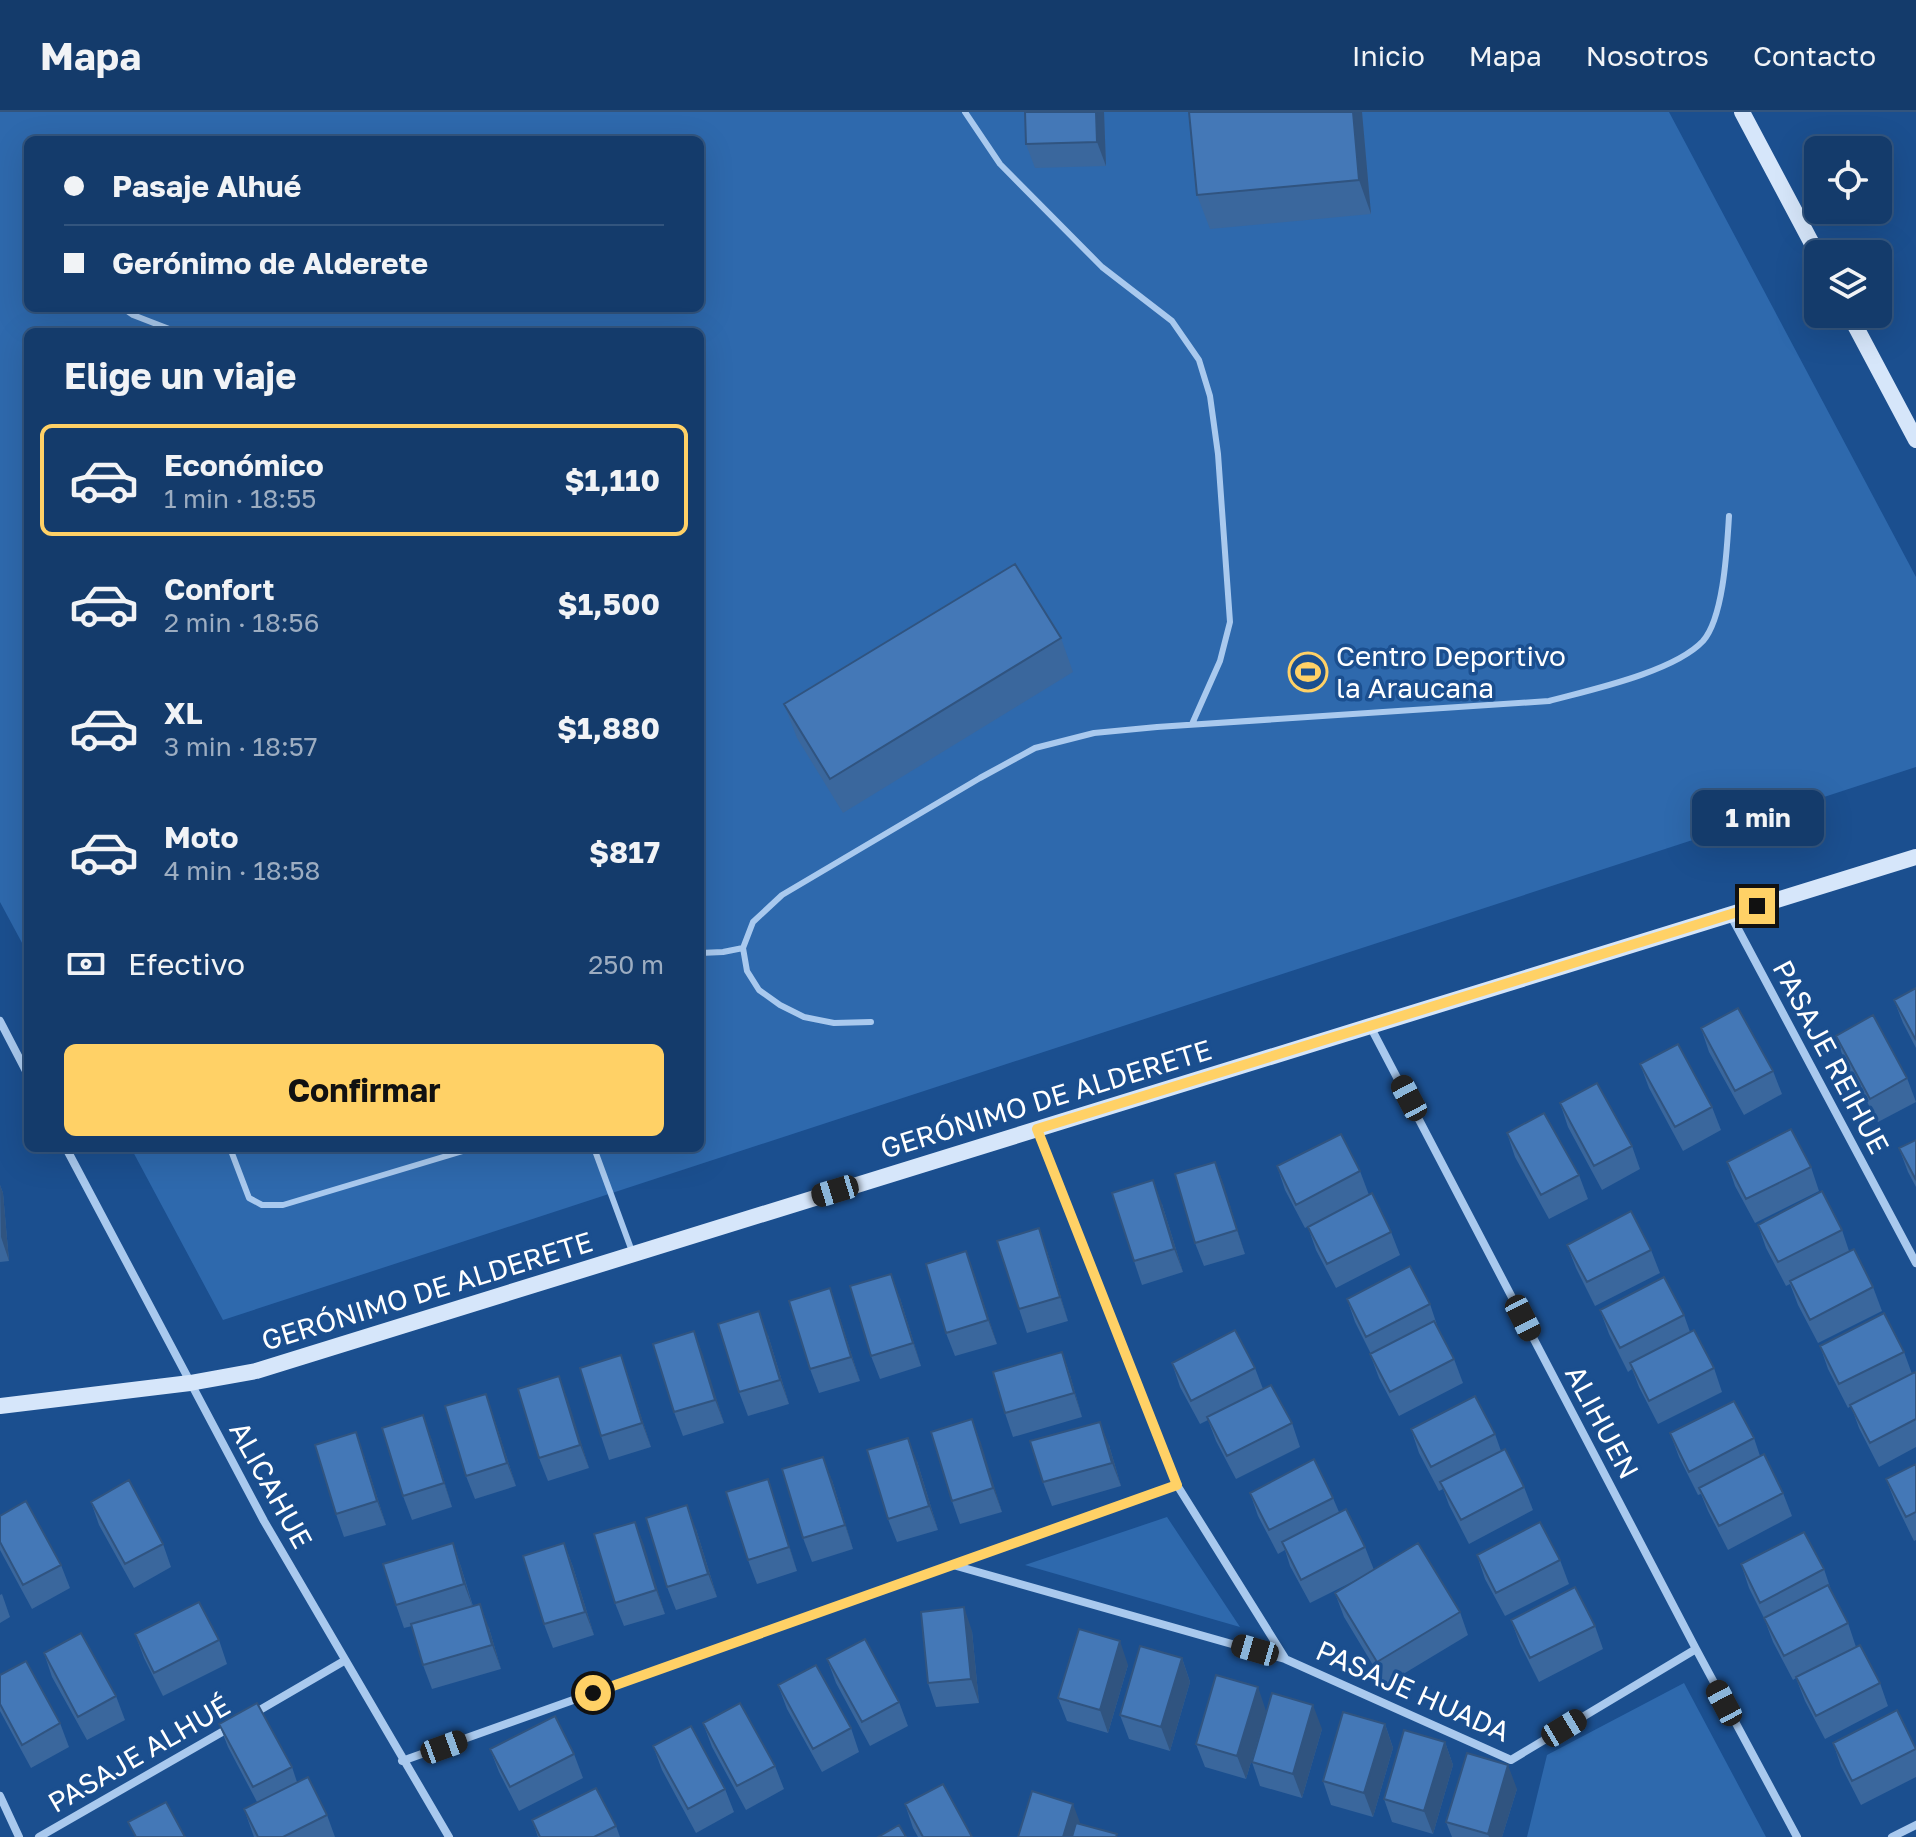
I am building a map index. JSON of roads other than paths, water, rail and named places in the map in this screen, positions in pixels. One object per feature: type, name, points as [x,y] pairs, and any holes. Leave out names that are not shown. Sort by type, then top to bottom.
[{"type":"street","points":[[1742,112],[1810,240]]},
{"type":"street","points":[[1856,328],[1916,440]]},
{"type":"street","name":"GERÓNIMO DE ALDERETE","points":[[0,1406],[190,1383],[268,1368],[1916,857]]},
{"type":"street","name":"PASAJE REIHUE","points":[[1730,914],[1916,1263]]},
{"type":"street","points":[[0,1021],[24,1067]]},
{"type":"street","name":"ALIHUEN","points":[[1370,1026],[1797,1837]]},
{"type":"street","points":[[1037,1129],[1177,1485],[1285,1659]]},
{"type":"street","name":"ALICAHUE","points":[[68,1152],[190,1383],[344,1661],[449,1837]]},
{"type":"street","points":[[402,1761],[1177,1485]]},
{"type":"street","name":"PASAJE HUADA","points":[[952,1565],[1285,1659],[1511,1760],[1696,1649]]},
{"type":"street","name":"PASAJE ALHUÉ","points":[[247,1717],[344,1661]]},
{"type":"street","name":"PASAJE ALHUÉ","points":[[39,1837],[233,1725]]},
{"type":"street","points":[[0,1796],[19,1837]]},
{"type":"street","points":[[1892,1837],[1916,1825]]},
{"type":"lane","points":[[965,112],[1000,164],[1102,267],[1172,321],[1199,360],[1210,396],[1218,454],[1230,622],[1220,661],[1192,724]]},
{"type":"lane","points":[[129,312],[167,328]]},
{"type":"lane","points":[[871,1022],[834,1023],[804,1017],[759,990],[747,971],[743,948],[753,922],[782,895],[1035,748],[1094,733],[1192,724],[1549,701],[1600,688],[1672,663],[1704,640],[1718,608],[1726,565],[1729,516]]},
{"type":"lane","points":[[704,953],[743,948]]},
{"type":"lane","points":[[232,1152],[249,1198],[262,1205],[283,1205],[460,1152]]},
{"type":"lane","points":[[595,1152],[633,1254]]},
{"type":"place","name":"Centro Deportivo la Araucana","points":[[1308,672]]}]
